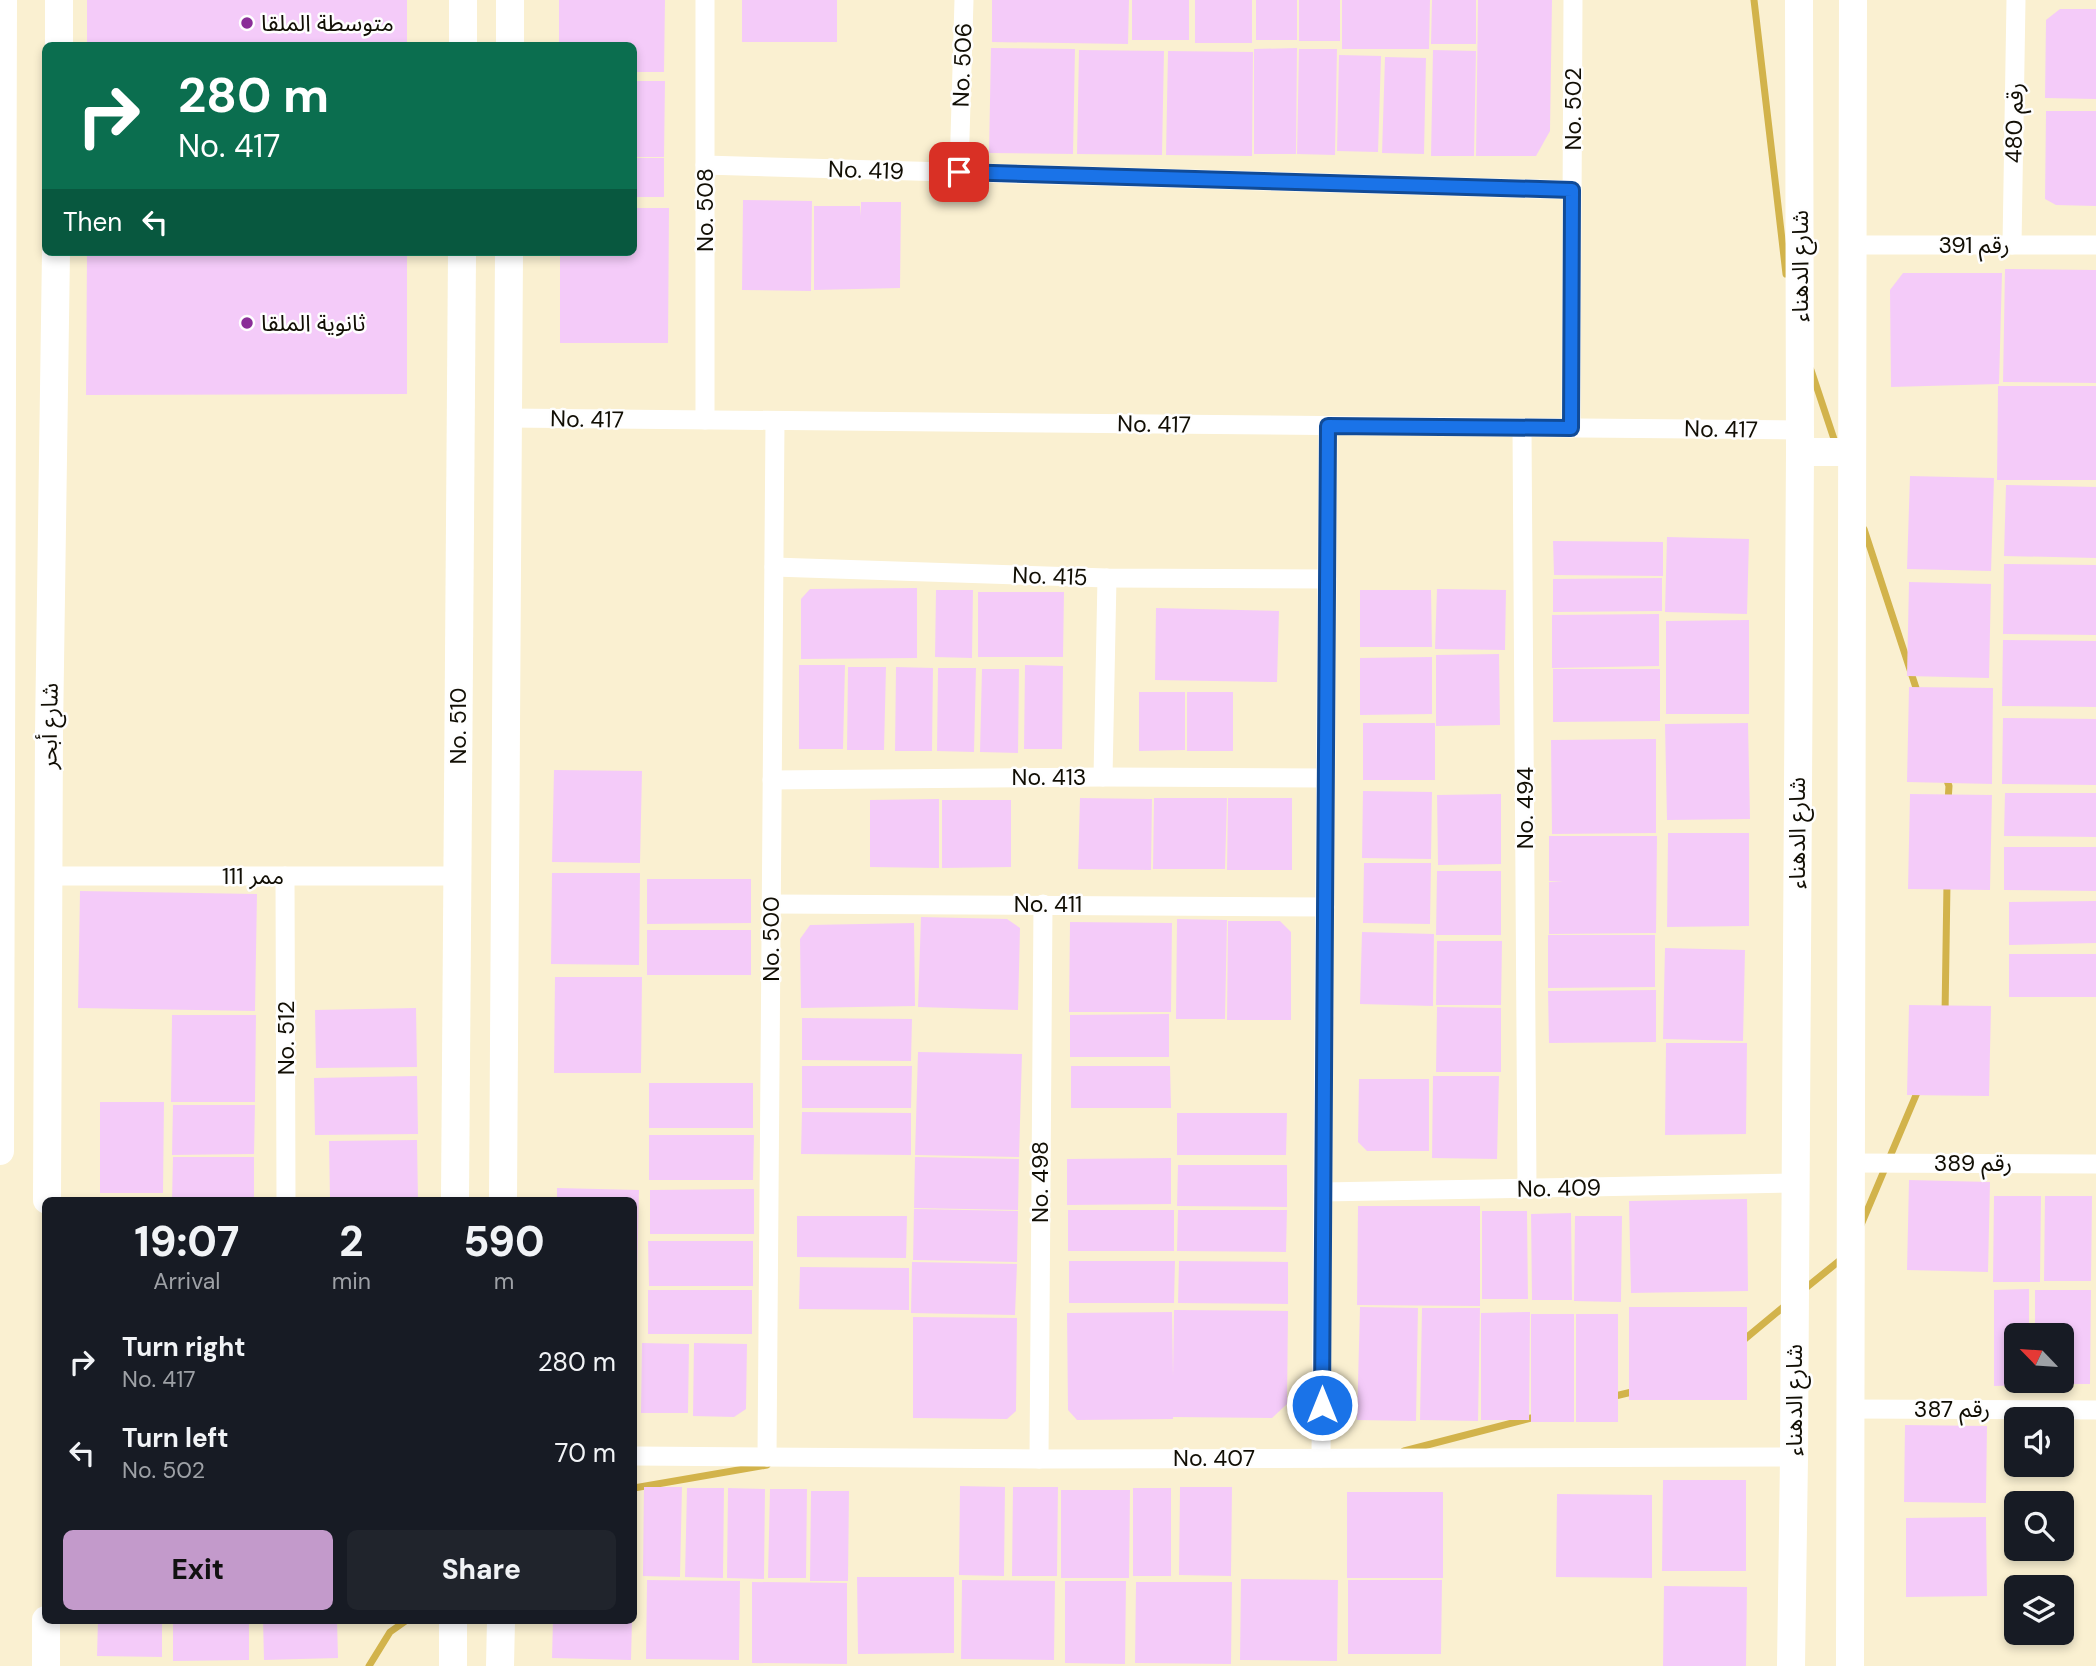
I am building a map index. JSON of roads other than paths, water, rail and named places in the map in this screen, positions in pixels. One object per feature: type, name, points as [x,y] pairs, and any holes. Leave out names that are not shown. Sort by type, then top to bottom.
[{"type":"street","name":"شارع أبحر","points":[[0,1152],[3,0]]},
{"type":"street","points":[[59,0],[59,42]]},
{"type":"street","points":[[463,0],[463,42]]},
{"type":"street","points":[[510,0],[510,42]]},
{"type":"street","name":"No. 508","points":[[705,0],[705,420]]},
{"type":"street","name":"No. 506","points":[[959,172],[964,0]]},
{"type":"street","name":"No. 502","points":[[1571,428],[1573,0]]},
{"type":"street","name":"شارع الدهناء","points":[[1791,1666],[1800,441],[1799,0]]},
{"type":"street","points":[[1850,1666],[1853,0]]},
{"type":"street","name":"رقم 480","points":[[2012,245],[2016,0]]},
{"type":"street","name":"No. 419","points":[[705,165],[1572,190]]},
{"type":"street","name":"رقم 391","points":[[1852,245],[2096,245]]},
{"type":"street","name":"شارع أبحر","points":[[47,1197],[56,256]]},
{"type":"street","name":"No. 510","points":[[455,1197],[462,256]]},
{"type":"street","points":[[503,1197],[509,256]]},
{"type":"street","points":[[461,421],[508,420]]},
{"type":"street","name":"No. 417","points":[[508,420],[1571,428],[1800,441]]},
{"type":"street","name":"No. 500","points":[[767,1457],[775,421]]},
{"type":"street","points":[[1321,1458],[1328,426]]},
{"type":"street","name":"No. 494","points":[[1522,428],[1527,1188]]},
{"type":"street","points":[[1800,441],[1852,452]]},
{"type":"street","name":"No. 415","points":[[774,567],[1107,578],[1327,579]]},
{"type":"street","points":[[1103,777],[1107,578]]},
{"type":"street","name":"No. 413","points":[[772,779],[1325,778]]},
{"type":"street","name":"ممر 111","points":[[48,876],[457,876]]},
{"type":"street","name":"No. 512","points":[[285,876],[286,1197]]},
{"type":"street","name":"No. 411","points":[[771,904],[1325,907]]},
{"type":"street","name":"No. 498","points":[[1038,1459],[1043,904]]},
{"type":"street","name":"رقم 389","points":[[1850,1163],[2096,1164]]},
{"type":"street","name":"No. 409","points":[[1323,1192],[1795,1183]]},
{"type":"street","name":"رقم 387","points":[[1850,1409],[2096,1410]]},
{"type":"street","name":"No. 407","points":[[637,1456],[1038,1459],[1794,1457]]},
{"type":"street","points":[[46,1624],[46,1666]]},
{"type":"street","points":[[453,1624],[453,1666]]},
{"type":"street","points":[[500,1666],[501,1624]]},
{"type":"waterway","points":[[1754,0],[1786,274]]},
{"type":"waterway","points":[[1811,370],[1836,445]]},
{"type":"waterway","points":[[1864,529],[1918,694]]},
{"type":"waterway","points":[[1945,775],[1949,786],[1948,801]]},
{"type":"waterway","points":[[1945,1015],[1947,883]]},
{"type":"waterway","points":[[1861,1225],[1919,1088]]},
{"type":"waterway","points":[[1802,1291],[1844,1257]]},
{"type":"waterway","points":[[1740,1343],[1787,1304]]},
{"type":"waterway","points":[[1611,1397],[1636,1391]]},
{"type":"waterway","points":[[1404,1451],[1531,1418]]},
{"type":"waterway","points":[[637,1487],[767,1465]]},
{"type":"waterway","points":[[369,1666],[390,1632],[401,1624]]},
{"type":"place","name":"متوسطة الملقا","points":[[247,23]]},
{"type":"place","name":"ثانوية الملقا","points":[[247,323]]}]
